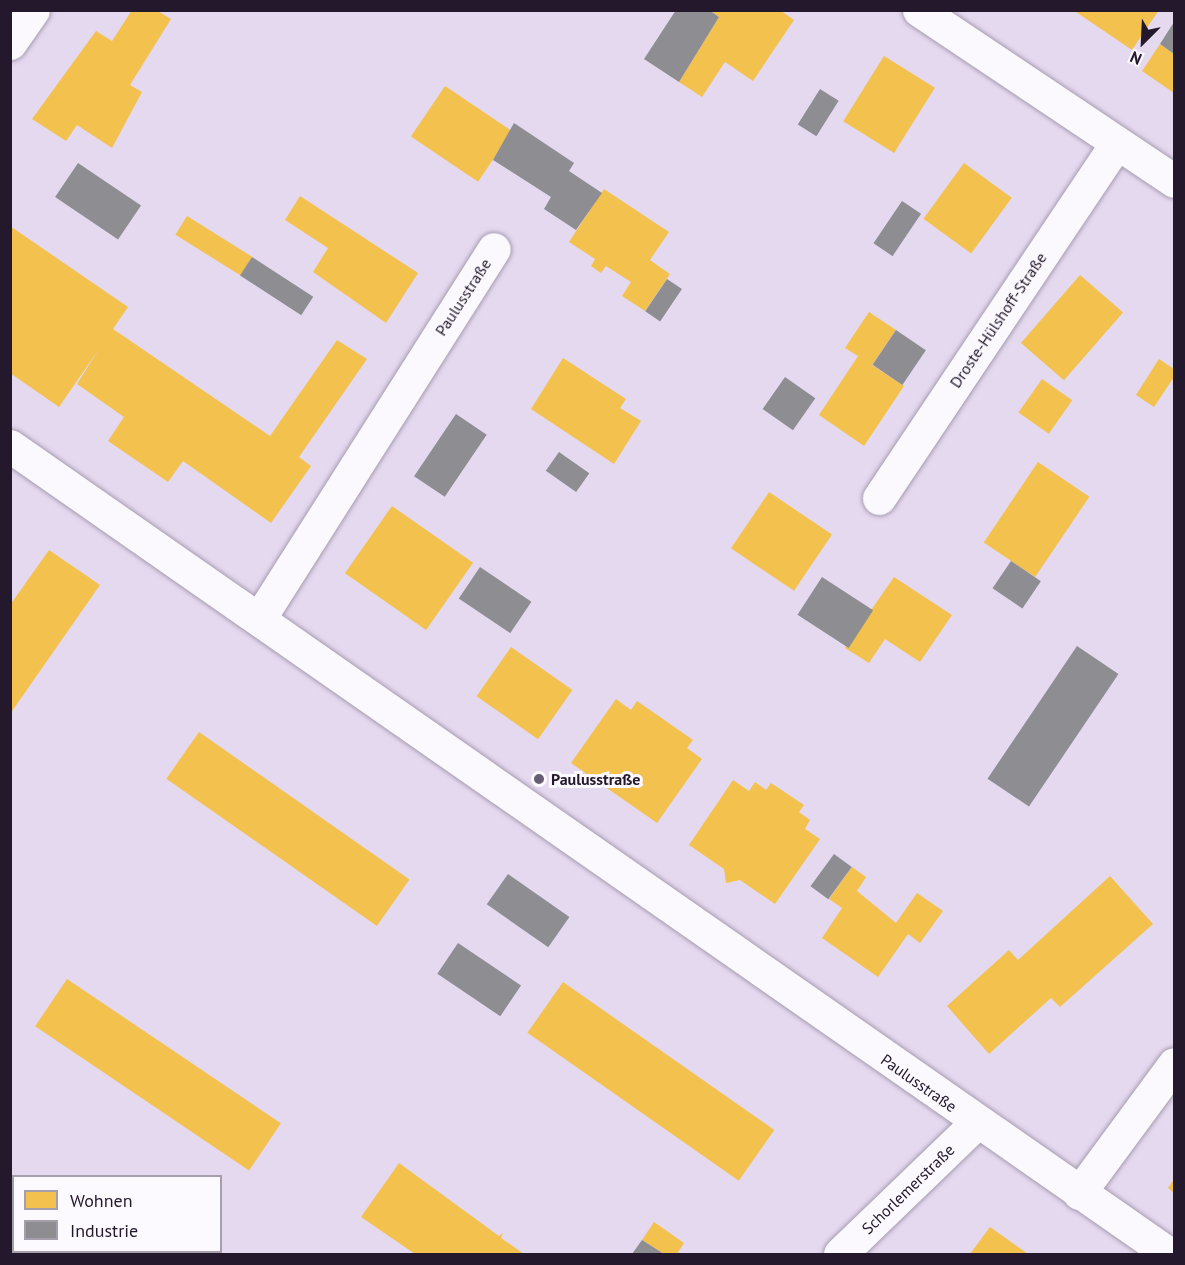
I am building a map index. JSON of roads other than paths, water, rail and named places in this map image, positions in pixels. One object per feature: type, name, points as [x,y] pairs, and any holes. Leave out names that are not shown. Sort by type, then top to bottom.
[{"type":"street","points":[[10,43],[33,10]]},
{"type":"street","points":[[919,10],[1174,181]]},
{"type":"street","name":"Droste-Hülshoff-Straße","points":[[879,498],[1117,143]]},
{"type":"street","name":"Paulusstraße","points":[[259,619],[494,249]]},
{"type":"street","name":"Paulusstraße","points":[[10,446],[976,1123],[1169,1254]]},
{"type":"street","points":[[1079,1193],[1174,1064]]},
{"type":"street","name":"Schorlemerstraße","points":[[840,1254],[976,1123]]},
{"type":"place","name":"Paulusstraße","points":[[539,779]]}]
